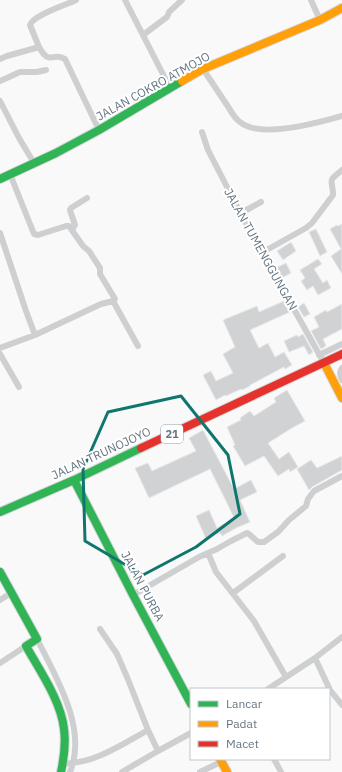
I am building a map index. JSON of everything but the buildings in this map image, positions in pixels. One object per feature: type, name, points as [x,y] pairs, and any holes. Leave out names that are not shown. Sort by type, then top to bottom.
[{"type":"main road","name":"JALAN COKRO ATMOJO","points":[[0,179],[99,130],[203,69],[320,20],[342,8]]},
{"type":"main road","name":"JALAN TRUNOJOYO","points":[[0,512],[74,480],[342,354]]},
{"type":"main road","points":[[324,363],[342,398]]},
{"type":"main road","name":"JALAN PURBA","points":[[74,480],[190,702]]},
{"type":"main road","points":[[0,572],[37,639],[26,646],[43,664],[51,693],[63,722],[68,763],[61,772]]},
{"type":"main road","points":[[220,760],[227,772]]},
{"type":"street","points":[[76,0],[62,3],[37,17],[30,23],[30,26],[43,55],[48,57],[62,57],[66,59],[99,130]]},
{"type":"street","points":[[125,0],[170,88]]},
{"type":"street","points":[[143,35],[167,17],[169,12],[182,0]]},
{"type":"street","points":[[311,0],[320,20]]},
{"type":"street","points":[[0,59],[39,47]]},
{"type":"street","points":[[203,69],[240,123],[259,130],[281,129],[342,116]]},
{"type":"street","points":[[0,81],[20,72],[37,72],[46,70]]},
{"type":"street","points":[[0,101],[34,163]]},
{"type":"street","name":"JALAN TUMENGGUNGAN","points":[[202,132],[208,150],[241,213],[324,363]]},
{"type":"street","points":[[263,252],[306,228],[312,223],[334,195],[331,183],[332,178],[342,170]]},
{"type":"street","points":[[10,174],[34,234],[38,235],[69,226],[83,246],[89,250],[100,268],[100,274],[115,299],[113,302],[138,346]]},
{"type":"street","points":[[72,230],[75,225],[70,210],[87,198]]},
{"type":"street","points":[[241,213],[261,202]]},
{"type":"street","points":[[0,233],[35,335]]},
{"type":"street","points":[[0,348],[35,335],[101,304],[113,302]]},
{"type":"street","points":[[319,355],[342,344]]},
{"type":"street","points":[[0,354],[19,387]]},
{"type":"street","points":[[342,368],[340,370],[342,380]]},
{"type":"street","points":[[133,595],[199,557],[247,533],[258,542],[264,542],[278,532],[289,520],[306,506],[308,499],[314,492],[342,476]]},
{"type":"street","points":[[208,553],[216,572],[254,621],[286,677]]},
{"type":"street","points":[[233,593],[283,556]]},
{"type":"street","points":[[0,600],[11,593]]},
{"type":"street","points":[[100,629],[117,654],[128,677],[148,730],[158,751]]},
{"type":"street","points":[[270,688],[315,658],[342,637]]},
{"type":"street","points":[[37,639],[43,664],[63,693],[74,728],[76,746],[68,763],[70,772]]},
{"type":"street","points":[[0,663],[26,646]]},
{"type":"street","points":[[315,658],[329,688]]},
{"type":"street","points":[[330,690],[342,705]]},
{"type":"street","points":[[68,763],[98,757],[148,730]]},
{"type":"street","points":[[122,772],[132,769],[158,751],[190,734]]},
{"type":"street","points":[[200,772],[220,760]]},
{"type":"street","points":[[275,760],[281,772]]},
{"type":"highlighted area","points":[[181,396],[228,455],[240,514],[196,547],[143,575],[85,541],[83,469],[108,412]]},
{"type":"traffic: fast","points":[[0,179],[56,153],[99,130],[182,81]]},
{"type":"traffic: fast","points":[[0,512],[74,480],[141,448]]},
{"type":"traffic: fast","points":[[74,480],[190,702]]},
{"type":"traffic: fast","points":[[0,572],[37,639],[26,646],[49,686],[59,708],[65,735],[64,756],[61,772]]},
{"type":"traffic: slow","points":[[182,81],[203,69],[320,20],[342,8]]},
{"type":"traffic: slow","points":[[324,363],[342,398]]},
{"type":"traffic: slow","points":[[221,760],[227,772]]},
{"type":"traffic: jam","points":[[141,448],[342,354]]}]
